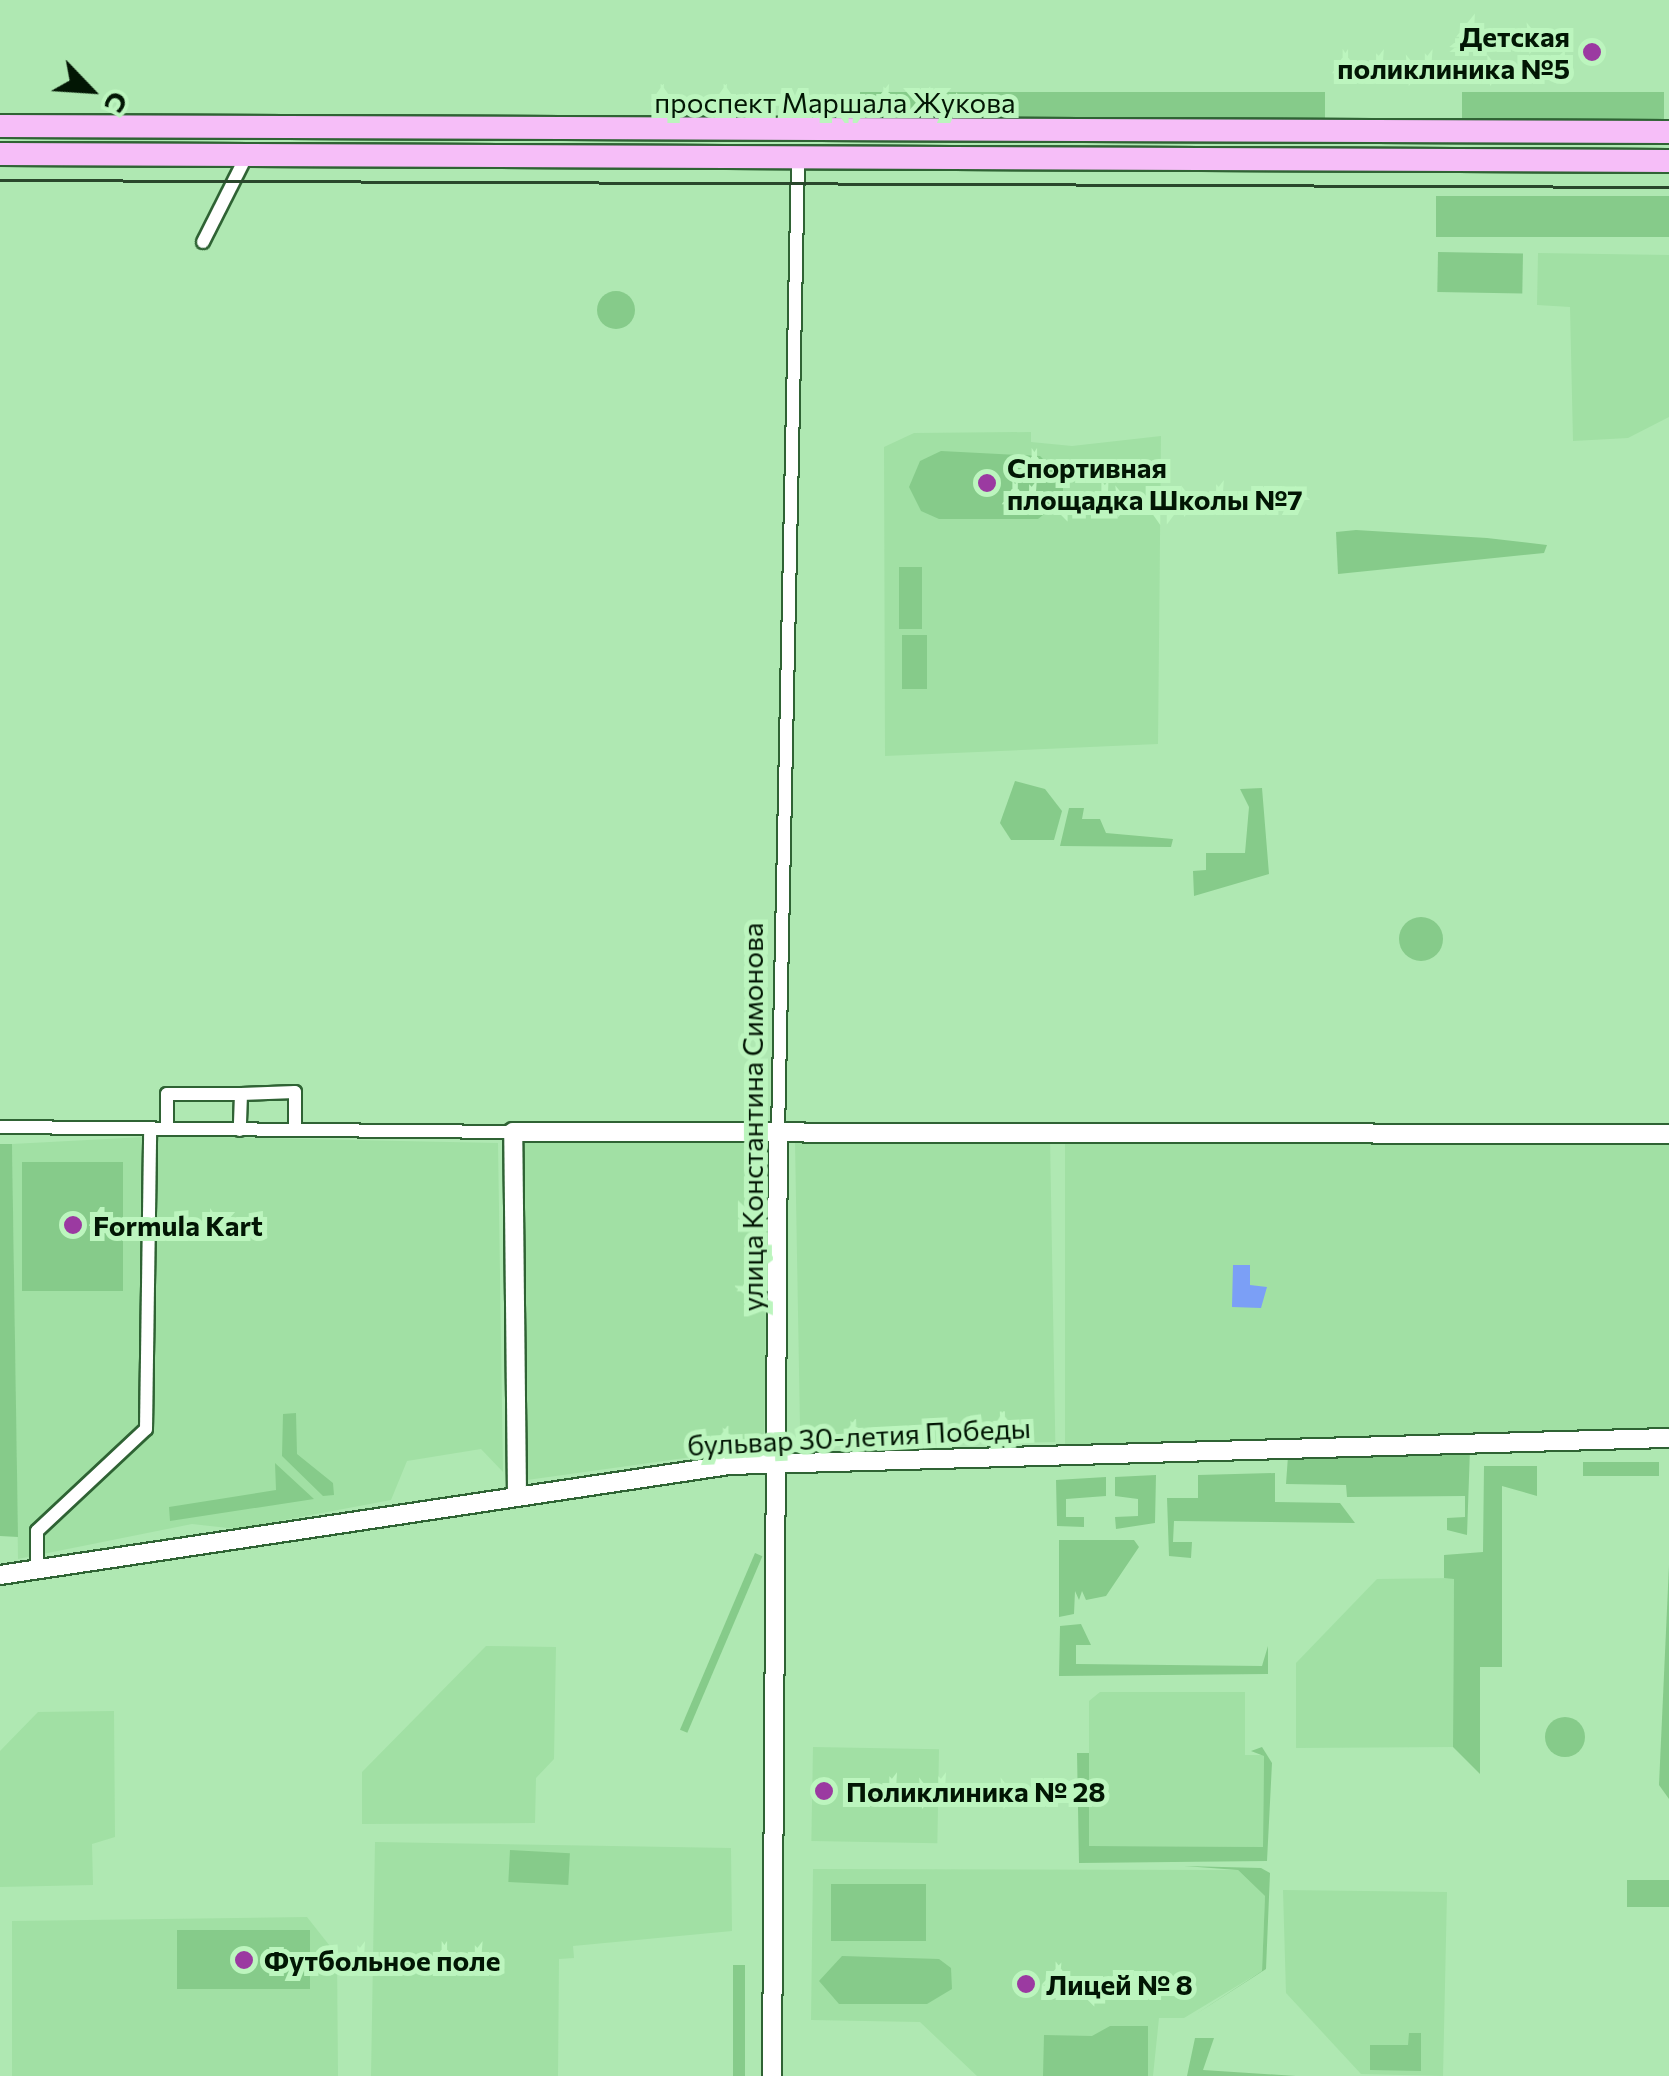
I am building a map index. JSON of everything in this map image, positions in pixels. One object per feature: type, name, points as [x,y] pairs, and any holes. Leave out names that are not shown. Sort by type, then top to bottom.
[{"type":"highway","name":"проспект Маршала Жукова","points":[[0,126],[1669,132]]},
{"type":"highway","name":"проспект Маршала Жукова","points":[[0,154],[1668,161]]},
{"type":"main road","points":[[517,1494],[512,1132],[1669,1134]]},
{"type":"main road","name":"улица Константина Симонова","points":[[772,2076],[778,1132]]},
{"type":"main road","name":"бульвар 30-летия Победы","points":[[0,1575],[517,1494],[776,1463],[1669,1438]]},
{"type":"street","points":[[204,242],[247,155]]},
{"type":"street","name":"улица Константина Симонова","points":[[778,1132],[798,158]]},
{"type":"street","points":[[167,1129],[167,1094],[295,1092],[296,1130]]},
{"type":"street","points":[[240,1094],[240,1130]]},
{"type":"street","points":[[0,1127],[512,1132]]},
{"type":"street","points":[[38,1569],[37,1531],[146,1430],[150,1128]]},
{"type":"shaded area","points":[[860,92],[1325,92],[1325,121],[860,121]]},
{"type":"shaded area","points":[[1462,92],[1664,92],[1664,121],[1462,121]]},
{"type":"shaded area","points":[[1436,196],[1669,196],[1669,237],[1436,237]]},
{"type":"shaded area","points":[[1438,252],[1523,253],[1522,293],[1437,292]]},
{"type":"shaded area","points":[[1538,253],[1669,255],[1669,417],[1628,438],[1573,441],[1570,307],[1537,305]]},
{"type":"shaded area","points":[[616,291],[629,297],[635,310],[629,323],[616,329],[603,323],[597,310],[603,297]]},
{"type":"shaded area","points":[[1031,432],[1031,442],[1072,446],[1161,436],[1158,744],[885,756],[884,447],[914,433]]},
{"type":"shaded area","name":"Спортивная площадка Школы №7","points":[[941,451],[1040,456],[1063,479],[1063,499],[1038,519],[939,519],[921,511],[909,487],[920,461]]},
{"type":"shaded area","points":[[1356,530],[1547,545],[1544,553],[1338,574],[1336,532]]},
{"type":"shaded area","points":[[899,567],[922,567],[922,629],[899,629]]},
{"type":"shaded area","points":[[902,635],[927,635],[927,689],[902,689]]},
{"type":"shaded area","points":[[1015,781],[1045,789],[1062,811],[1054,840],[1011,840],[1000,823]]},
{"type":"shaded area","points":[[1262,788],[1269,874],[1194,896],[1193,871],[1206,870],[1206,853],[1245,853],[1249,807],[1240,789]]},
{"type":"shaded area","points":[[1069,808],[1084,808],[1082,819],[1100,819],[1106,833],[1173,839],[1171,847],[1060,846]]},
{"type":"shaded area","points":[[1421,917],[1437,923],[1443,939],[1437,955],[1421,961],[1405,955],[1399,939],[1405,923]]},
{"type":"shaded area","points":[[163,1136],[498,1143],[503,1472],[481,1449],[407,1461],[391,1500],[237,1529],[192,1524],[18,1559],[12,1144]]},
{"type":"shaded area","points":[[1050,1138],[1055,1442],[800,1446],[795,1142]]},
{"type":"shaded area","points":[[1065,1139],[1669,1139],[1669,1445],[1065,1445]]},
{"type":"shaded area","points":[[700,1140],[755,1144],[768,1159],[764,1447],[527,1480],[520,1142]]},
{"type":"shaded area","points":[[0,1144],[12,1144],[18,1537],[0,1536]]},
{"type":"shaded area","name":"Formula Kart","points":[[22,1162],[123,1162],[123,1291],[22,1291]]},
{"type":"shaded area","points":[[296,1413],[297,1454],[333,1483],[334,1495],[323,1496],[282,1456],[283,1414]]},
{"type":"shaded area","points":[[1470,1449],[1467,1535],[1447,1530],[1447,1518],[1465,1517],[1465,1496],[1347,1497],[1346,1485],[1286,1484],[1288,1456]]},
{"type":"shaded area","points":[[1583,1462],[1659,1462],[1659,1476],[1583,1476]]},
{"type":"shaded area","points":[[275,1463],[314,1499],[170,1521],[169,1507],[276,1490]]},
{"type":"shaded area","points":[[1484,1466],[1537,1466],[1537,1496],[1502,1486],[1502,1667],[1480,1667],[1480,1774],[1453,1747],[1454,1579],[1444,1578],[1444,1555],[1483,1552]]},
{"type":"shaded area","points":[[1275,1473],[1275,1502],[1340,1503],[1355,1523],[1174,1521],[1173,1542],[1192,1542],[1191,1558],[1169,1556],[1167,1498],[1198,1498],[1198,1475]]},
{"type":"shaded area","points":[[1156,1475],[1155,1523],[1116,1529],[1115,1517],[1138,1516],[1138,1499],[1115,1496],[1115,1477]]},
{"type":"shaded area","points":[[1106,1477],[1106,1496],[1066,1499],[1066,1517],[1084,1517],[1084,1527],[1057,1526],[1056,1480]]},
{"type":"shaded area","points":[[1059,1540],[1134,1540],[1139,1547],[1106,1596],[1086,1600],[1082,1591],[1079,1600],[1075,1591],[1074,1614],[1059,1617]]},
{"type":"shaded area","points":[[755,1553],[762,1556],[687,1733],[680,1730]]},
{"type":"shaded area","points":[[1669,1565],[1669,1799],[1659,1785]]},
{"type":"shaded area","points":[[1454,1578],[1453,1747],[1296,1748],[1296,1663],[1377,1579]]},
{"type":"shaded area","points":[[1081,1624],[1091,1645],[1076,1645],[1076,1664],[1262,1666],[1268,1646],[1268,1674],[1059,1676],[1060,1626]]},
{"type":"shaded area","points":[[486,1646],[556,1647],[554,1759],[536,1778],[535,1823],[362,1824],[362,1772]]},
{"type":"shaded area","points":[[1100,1692],[1245,1692],[1245,1755],[1264,1755],[1263,1847],[1089,1846],[1089,1701]]},
{"type":"shaded area","points":[[114,1711],[115,1837],[92,1844],[93,1885],[0,1887],[0,1751],[38,1712]]},
{"type":"shaded area","points":[[1565,1717],[1579,1723],[1585,1737],[1579,1751],[1565,1757],[1551,1751],[1545,1737],[1551,1723]]},
{"type":"shaded area","points":[[813,1747],[939,1749],[937,1843],[811,1841]]},
{"type":"shaded area","points":[[1262,1747],[1272,1763],[1267,1861],[1079,1863],[1077,1753],[1089,1753],[1089,1846],[1263,1847],[1264,1756],[1251,1751]]},
{"type":"shaded area","points":[[375,1842],[731,1848],[732,1931],[573,1946],[574,1958],[559,1959],[558,2076],[371,2076]]},
{"type":"shaded area","points":[[510,1850],[570,1853],[568,1885],[508,1882]]},
{"type":"shaded area","points":[[1184,1866],[1261,1868],[1270,1873],[1266,1969],[1193,2016],[1262,1971],[1265,1896],[1238,1870]]},
{"type":"shaded area","name":"Лицей № 8","points":[[813,1869],[1238,1870],[1265,1896],[1262,1971],[1184,2018],[1159,2018],[1153,2076],[977,2076],[920,2022],[811,2020]]},
{"type":"shaded area","points":[[1627,1880],[1669,1880],[1669,1907],[1627,1907]]},
{"type":"shaded area","points":[[831,1884],[926,1884],[926,1941],[831,1941]]},
{"type":"shaded area","points":[[1283,1890],[1447,1892],[1443,2076],[1361,2074],[1286,1993]]},
{"type":"shaded area","points":[[307,1917],[337,1955],[338,2076],[12,2076],[12,1921]]},
{"type":"shaded area","name":"Футбольное поле","points":[[177,1930],[310,1930],[310,1989],[177,1989]]},
{"type":"shaded area","points":[[842,1956],[939,1959],[951,1968],[952,1989],[927,2004],[839,2004],[819,1981]]},
{"type":"shaded area","points":[[733,1965],[745,1965],[745,2076],[733,2076]]},
{"type":"shaded area","points":[[1110,2026],[1148,2026],[1148,2076],[1043,2076],[1044,2035],[1092,2036]]},
{"type":"shaded area","points":[[1409,2033],[1421,2033],[1421,2071],[1370,2070],[1370,2045],[1408,2045]]},
{"type":"shaded area","points":[[1195,2038],[1214,2038],[1203,2070],[1296,2076],[1187,2076]]},
{"type":"water","points":[[1233,1265],[1250,1265],[1250,1285],[1267,1287],[1261,1308],[1232,1307]]},
{"type":"tram line","points":[[0,180],[1669,187]]},
{"type":"place","name":"Детская поликлиника №5","points":[[1592,52]]},
{"type":"place","name":"Спортивная площадка Школы №7","points":[[987,483]]},
{"type":"place","name":"Formula Kart","points":[[73,1225]]},
{"type":"place","name":"Поликлиника № 28","points":[[824,1791]]},
{"type":"place","name":"Футбольное поле","points":[[244,1960]]},
{"type":"place","name":"Лицей № 8","points":[[1026,1984]]}]
